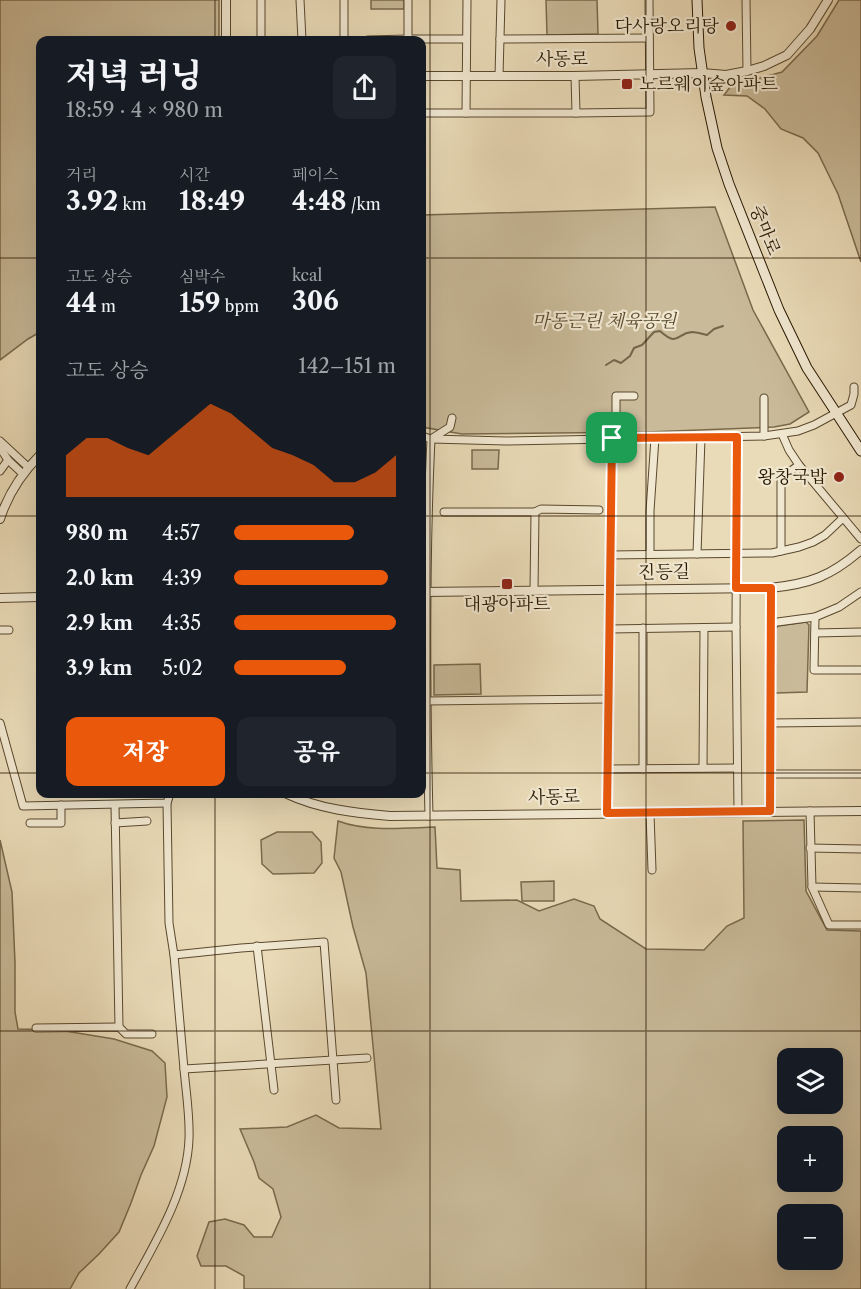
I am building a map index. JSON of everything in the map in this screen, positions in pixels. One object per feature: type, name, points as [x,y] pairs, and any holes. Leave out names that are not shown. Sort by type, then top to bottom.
[{"type":"main road","name":"중마로","points":[[697,0],[702,73],[717,148],[744,223],[779,310],[807,368],[861,451]]},
{"type":"street","points":[[226,0],[226,36]]},
{"type":"street","points":[[261,0],[261,36]]},
{"type":"street","points":[[300,0],[302,36]]},
{"type":"street","points":[[344,0],[344,36]]},
{"type":"street","points":[[408,0],[408,36]]},
{"type":"street","points":[[466,0],[466,113]]},
{"type":"street","points":[[499,76],[501,0]]},
{"type":"street","points":[[426,113],[650,112],[649,0]]},
{"type":"street","points":[[746,0],[747,71]]},
{"type":"street","name":"사동로","points":[[426,76],[702,73],[726,75],[764,66],[787,55],[810,29],[828,0]]},
{"type":"street","points":[[500,39],[649,38]]},
{"type":"street","points":[[426,40],[466,39]]},
{"type":"street","points":[[576,76],[576,113]]},
{"type":"street","points":[[426,437],[506,441],[701,438],[782,434],[798,431],[851,405],[854,387]]},
{"type":"street","points":[[607,813],[612,438],[616,419],[616,396],[634,396]]},
{"type":"street","points":[[764,398],[764,436]]},
{"type":"street","points":[[431,439],[450,427],[452,418]]},
{"type":"street","points":[[782,434],[799,465],[861,539]]},
{"type":"street","points":[[737,437],[738,811]]},
{"type":"street","points":[[650,554],[655,438]]},
{"type":"street","points":[[697,554],[701,438]]},
{"type":"street","points":[[426,551],[431,439]]},
{"type":"street","points":[[0,441],[26,471]]},
{"type":"street","points":[[0,448],[8,460],[26,471]]},
{"type":"street","points":[[0,471],[8,460]]},
{"type":"street","points":[[0,519],[9,494],[36,460]]},
{"type":"street","points":[[781,551],[781,478],[799,465]]},
{"type":"street","points":[[444,512],[600,510]]},
{"type":"street","points":[[534,591],[535,512]]},
{"type":"street","points":[[610,555],[781,551],[813,542],[825,535],[843,518]]},
{"type":"street","name":"진등길","points":[[426,592],[771,588],[807,582],[826,574],[861,550]]},
{"type":"street","points":[[770,811],[771,588]]},
{"type":"street","points":[[770,623],[815,617],[861,592]]},
{"type":"street","points":[[0,598],[36,597]]},
{"type":"street","points":[[815,617],[814,670],[861,670]]},
{"type":"street","points":[[703,768],[704,627]]},
{"type":"street","points":[[610,629],[736,627]]},
{"type":"street","points":[[643,628],[643,769]]},
{"type":"street","points":[[0,630],[9,630]]},
{"type":"street","points":[[815,633],[861,632]]},
{"type":"street","points":[[426,646],[429,816]]},
{"type":"street","points":[[428,701],[609,699]]},
{"type":"street","points":[[770,723],[861,722]]},
{"type":"street","points":[[0,723],[23,806],[167,803]]},
{"type":"street","points":[[608,769],[737,768]]},
{"type":"street","points":[[770,774],[861,774]]},
{"type":"street","points":[[130,1289],[181,1188],[189,1138],[174,955],[169,923],[169,798]]},
{"type":"street","name":"사동로","points":[[296,798],[310,804],[343,811],[390,816],[861,811]]},
{"type":"street","points":[[115,805],[119,1027],[126,1034],[152,1034]]},
{"type":"street","points":[[30,823],[61,823],[61,806]]},
{"type":"street","points":[[810,811],[812,886],[829,925],[861,925]]},
{"type":"street","points":[[650,813],[652,870]]},
{"type":"street","points":[[114,823],[147,821]]},
{"type":"street","points":[[810,848],[861,849]]},
{"type":"street","points":[[812,886],[861,888]]},
{"type":"street","points":[[174,955],[324,942],[336,1100]]},
{"type":"street","points":[[257,946],[274,1090]]},
{"type":"street","points":[[36,1028],[119,1027]]},
{"type":"street","points":[[184,1069],[367,1058]]},
{"type":"green space","points":[[0,0],[219,0],[219,36],[36,36],[36,334],[0,360]]},
{"type":"green space","points":[[371,0],[404,0],[404,9],[371,9]]},
{"type":"green space","points":[[546,0],[597,0],[598,34],[547,35]]},
{"type":"green space","points":[[839,0],[861,0],[861,262],[838,194],[818,153],[803,138],[781,129],[765,109],[747,96],[724,95],[731,86],[782,72],[817,36]]},
{"type":"green space","name":"마동근린 체육공원","points":[[715,207],[753,310],[809,412],[790,424],[774,427],[647,432],[462,434],[426,428],[426,215]]},
{"type":"green space","points":[[472,450],[499,450],[498,469],[472,469]]},
{"type":"green space","points":[[806,622],[809,625],[807,692],[776,693],[773,691],[774,630],[778,626]]},
{"type":"green space","points":[[480,664],[481,694],[434,695],[434,665]]},
{"type":"green space","points":[[804,820],[806,891],[827,930],[861,931],[861,1289],[244,1289],[244,1276],[226,1266],[201,1266],[197,1256],[209,1222],[225,1219],[244,1225],[254,1237],[272,1237],[281,1217],[273,1189],[259,1178],[240,1129],[287,1127],[316,1115],[339,1128],[381,1129],[366,973],[341,872],[334,858],[338,821],[373,828],[435,827],[437,868],[460,870],[461,901],[517,900],[539,911],[574,899],[594,906],[600,919],[646,949],[704,950],[727,926],[744,918],[743,821]]},
{"type":"green space","points":[[277,832],[312,832],[321,842],[322,863],[314,873],[273,874],[262,864],[261,840]]},
{"type":"green space","points":[[0,840],[12,892],[15,1012],[18,1029],[59,1030],[114,1039],[152,1051],[165,1063],[167,1097],[154,1146],[119,1232],[79,1273],[70,1289],[0,1289]]},
{"type":"green space","points":[[554,881],[554,901],[522,901],[521,882]]},
{"type":"waterway","points":[[606,365],[614,360],[621,363],[630,356],[634,348],[642,345],[654,332],[660,331],[674,339],[692,332],[707,335],[723,326]]},
{"type":"place","name":"다사랑오리탕","points":[[731,26]]},
{"type":"place","name":"노르웨이숲아파트","points":[[627,84]]},
{"type":"place","name":"왕창국밥","points":[[839,477]]},
{"type":"place","name":"대광아파트","points":[[507,584]]},
{"type":"route","points":[[737,437],[736,588],[771,588],[770,811],[607,813],[612,438],[737,437]]}]
